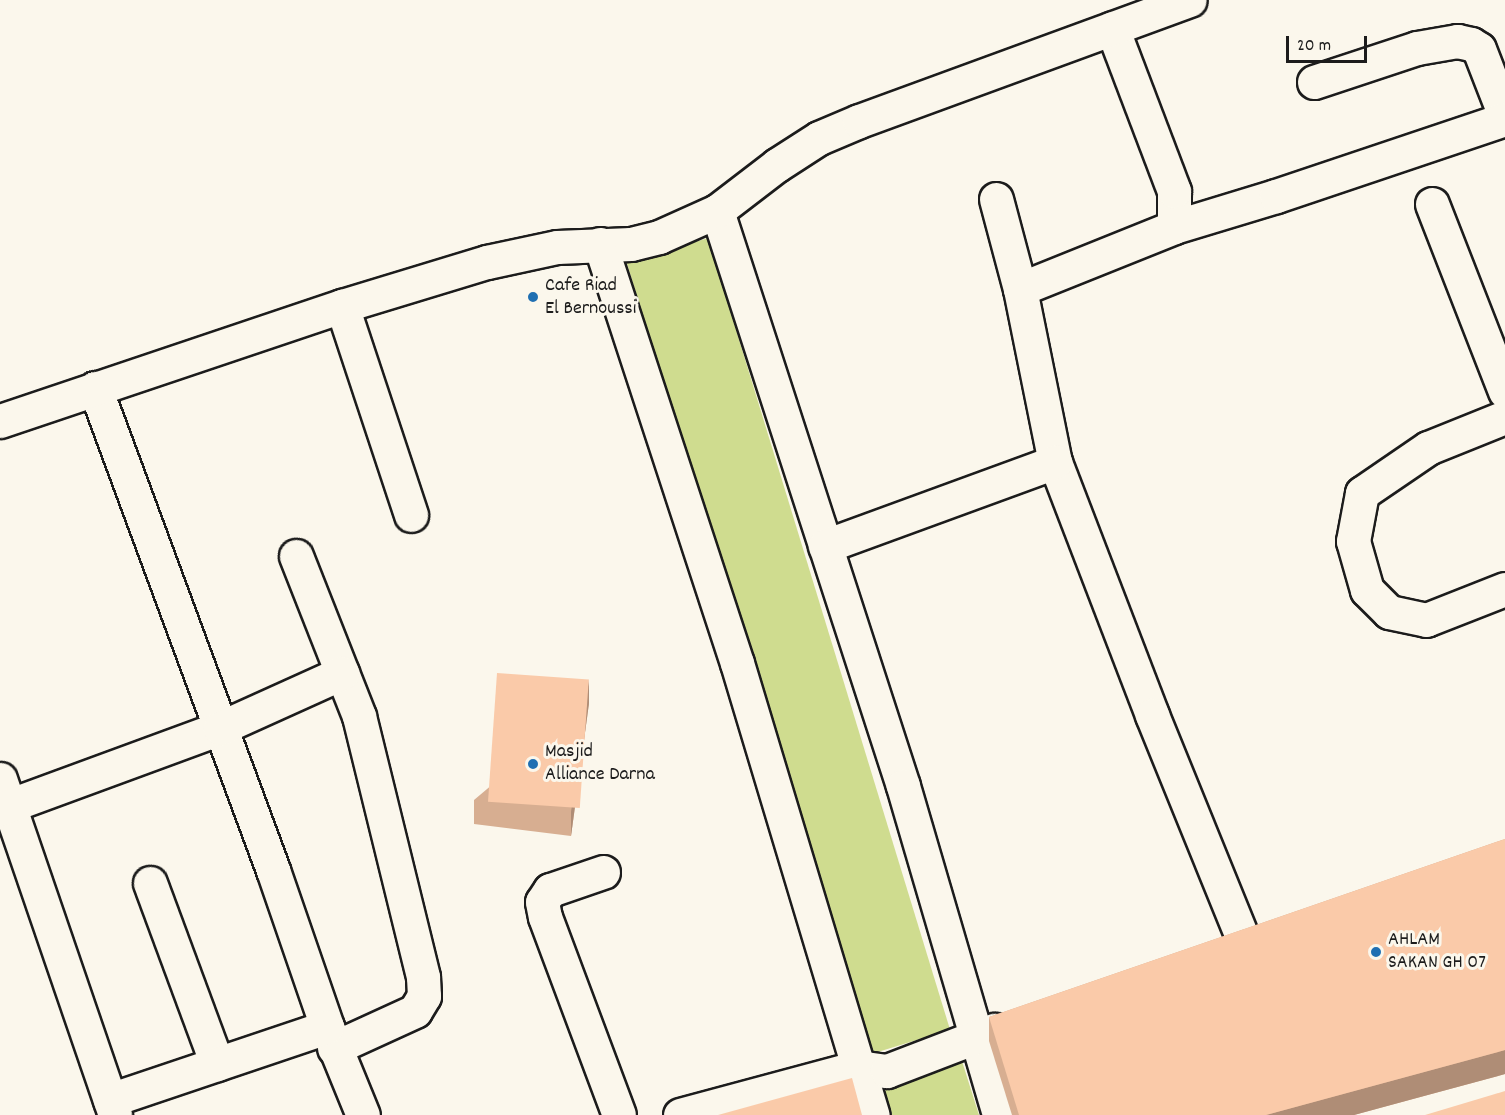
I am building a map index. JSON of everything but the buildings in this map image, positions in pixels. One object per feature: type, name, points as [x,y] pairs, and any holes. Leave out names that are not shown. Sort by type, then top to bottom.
[{"type":"street","points":[[0,421],[342,306],[487,262],[557,247],[631,244],[659,237],[717,211],[777,165],[819,138],[859,121],[1190,0]]},
{"type":"street","points":[[1112,28],[1174,190],[1174,227]]},
{"type":"street","points":[[1020,289],[1174,227],[1276,196],[1505,117],[1479,50],[1471,44],[1457,41],[1417,48],[1314,82]]},
{"type":"street","points":[[996,199],[1020,289],[1055,462],[1152,715],[1256,938],[1213,954]]},
{"type":"street","points":[[1432,204],[1505,391]]},
{"type":"street","points":[[717,211],[903,786],[974,1037],[998,1113],[1031,1101]]},
{"type":"street","points":[[600,244],[737,663],[873,1115]]},
{"type":"street","points":[[342,306],[411,515]]},
{"type":"street","points":[[95,388],[273,870],[331,1037],[363,1115]]},
{"type":"street","points":[[1505,417],[1428,448],[1362,493],[1353,541],[1367,590],[1389,612],[1426,620],[1505,589]]},
{"type":"street","points":[[825,546],[1055,462]]},
{"type":"street","points":[[296,556],[359,716],[423,977],[424,996],[415,1011],[331,1037],[217,1064],[112,1108],[3,798],[220,728],[342,673]]},
{"type":"street","points":[[603,872],[550,890],[543,903],[545,917],[619,1115]]},
{"type":"street","points":[[150,883],[217,1064]]},
{"type":"street","points":[[680,1115],[858,1067],[887,1071],[1018,1022]]},
{"type":"green space","points":[[708,238],[950,1030],[869,1055],[627,263]]},
{"type":"green space","points":[[961,1058],[979,1115],[892,1115],[884,1091]]},
{"type":"place","name":"Cafe Riad El Bernoussi","points":[[533,297]]},
{"type":"place","name":"Masjid Alliance Darna","points":[[533,764]]},
{"type":"place","name":"AHLAM SAKAN GH 07","points":[[1376,952]]}]
